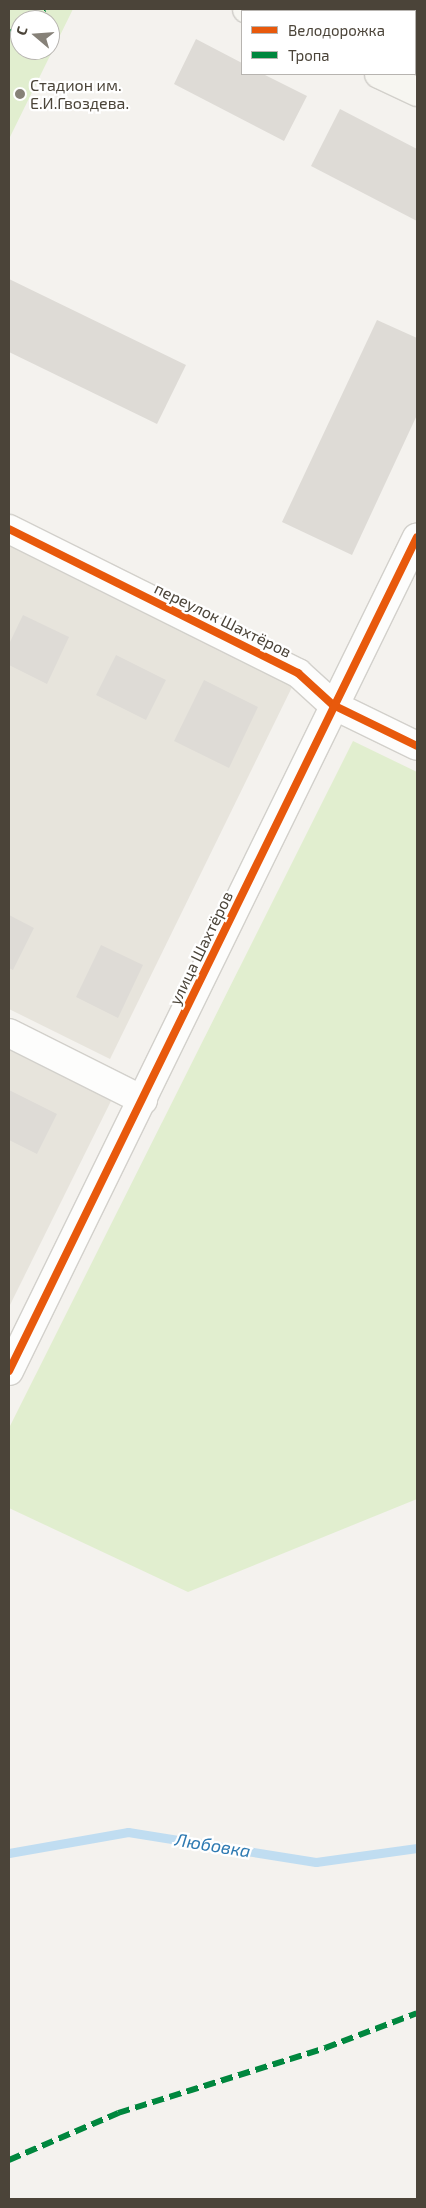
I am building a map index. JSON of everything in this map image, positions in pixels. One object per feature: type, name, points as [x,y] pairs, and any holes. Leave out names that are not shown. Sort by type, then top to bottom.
[{"type":"street","points":[[381,75],[417,92]]},
{"type":"street","name":"переулок Шахтёров","points":[[9,529],[298,673],[333,705],[417,746]]},
{"type":"street","name":"улица Шахтёров","points":[[9,1371],[143,1100],[333,705],[417,537]]},
{"type":"street","points":[[9,1034],[143,1100]]},
{"type":"shaded area","points":[[9,544],[294,683],[110,1059],[9,1009]]},
{"type":"shaded area","points":[[9,1048],[112,1099],[9,1307]]},
{"type":"green space","points":[[9,9],[73,9],[60,35],[60,10],[10,10],[10,60],[48,60],[9,139]]},
{"type":"green space","points":[[353,741],[417,772],[417,1499],[188,1592],[9,1508],[9,1428]]},
{"type":"building","points":[[196,39],[241,62],[241,75],[265,75],[307,96],[284,141],[174,84]]},
{"type":"building","points":[[340,109],[417,149],[417,221],[311,166]]},
{"type":"building","points":[[9,279],[186,365],[157,424],[9,352]]},
{"type":"building","points":[[377,320],[417,338],[417,415],[352,555],[282,522]]},
{"type":"building","points":[[23,615],[69,637],[47,684],[9,665],[9,644]]},
{"type":"building","points":[[116,655],[166,680],[146,720],[96,695]]},
{"type":"building","points":[[204,680],[258,707],[229,768],[174,741]]},
{"type":"building","points":[[9,915],[34,928],[13,970],[9,968]]},
{"type":"building","points":[[101,945],[143,965],[118,1018],[76,997]]},
{"type":"building","points":[[9,1090],[57,1114],[37,1154],[9,1140]]},
{"type":"waterway","name":"Любовка","points":[[9,1853],[128,1832],[316,1862],[417,1848]]},
{"type":"marked path","points":[[9,2160],[118,2113],[325,2048],[417,2013]]},
{"type":"cycle path","points":[[9,529],[298,673],[333,705],[417,746]]},
{"type":"cycle path","points":[[9,1371],[417,537]]},
{"type":"place","name":"Стадион им. Е.И.Гвоздева.","points":[[20,94]]}]
